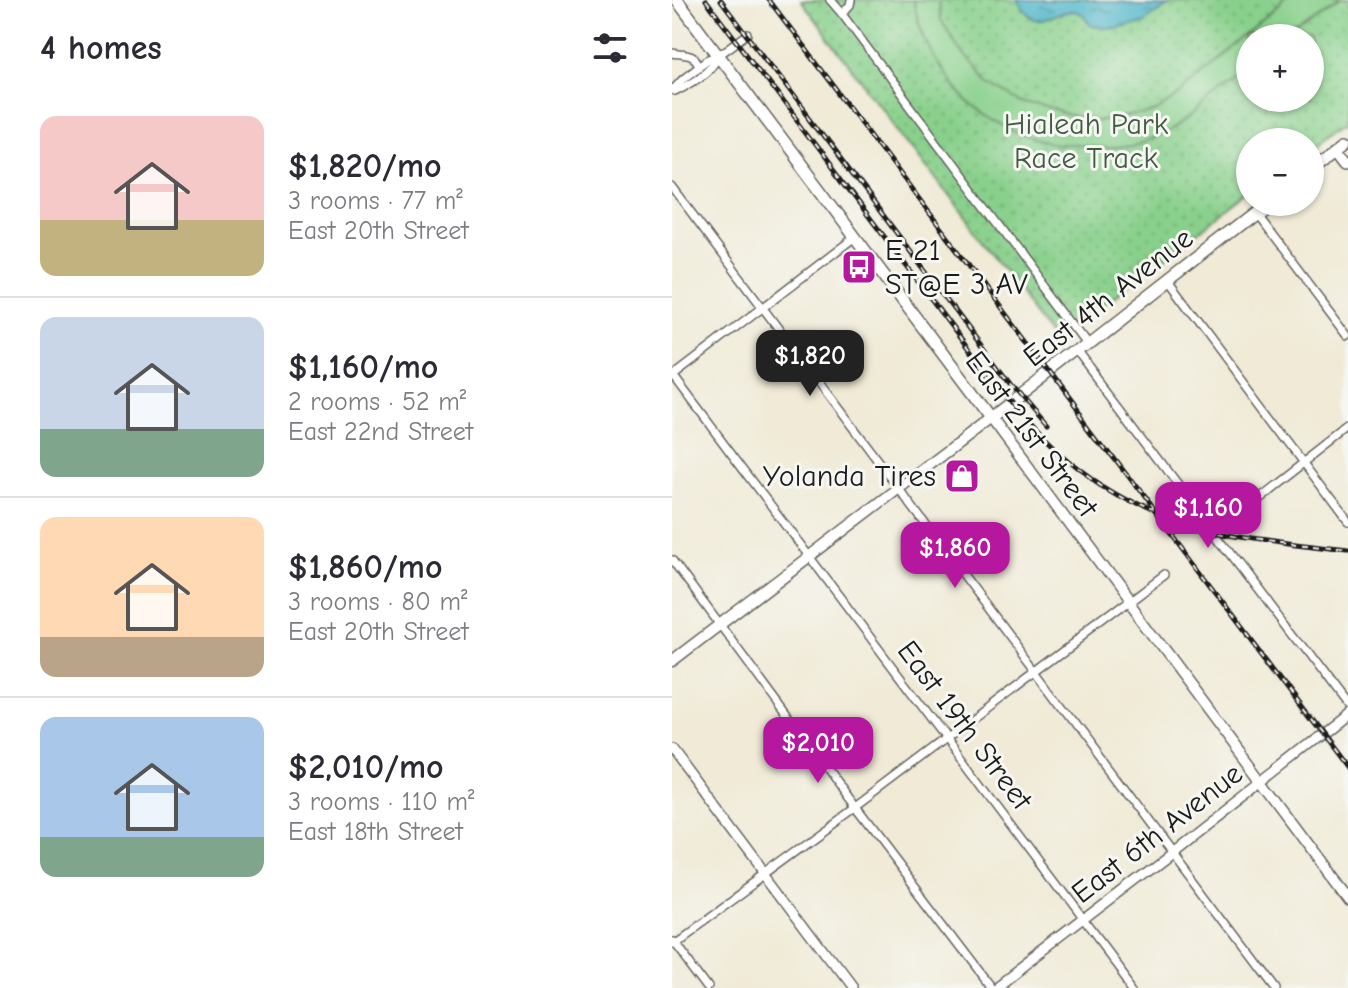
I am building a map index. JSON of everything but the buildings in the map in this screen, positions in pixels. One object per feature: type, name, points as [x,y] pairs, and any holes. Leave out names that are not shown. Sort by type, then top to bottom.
[{"type":"main road","name":"East 21st Street","points":[[677,0],[1348,897]]},
{"type":"main road","points":[[1324,158],[1343,143],[1348,160]]},
{"type":"main road","name":"East 4th Avenue","points":[[672,661],[1251,216]]},
{"type":"street","points":[[830,0],[1088,344]]},
{"type":"street","points":[[842,14],[851,0]]},
{"type":"street","points":[[672,91],[683,78],[707,60],[748,34]]},
{"type":"street","points":[[675,53],[692,56],[699,66]]},
{"type":"street","points":[[672,91],[689,84],[713,67],[719,55]]},
{"type":"street","points":[[672,187],[1274,988]]},
{"type":"street","points":[[1257,216],[1348,336]]},
{"type":"street","points":[[672,376],[855,237]]},
{"type":"street","points":[[1168,281],[1348,522]]},
{"type":"street","points":[[1078,352],[1348,712]]},
{"type":"street","name":"East 19th Street","points":[[672,376],[1134,988]]},
{"type":"street","points":[[1214,533],[1348,428]]},
{"type":"street","points":[[672,560],[993,988]]},
{"type":"street","points":[[709,988],[673,941],[767,874],[1164,575]]},
{"type":"street","name":"East 6th Avenue","points":[[993,988],[1262,783],[1348,712]]},
{"type":"street","points":[[672,749],[851,988]]},
{"type":"green space","name":"Hialeah Park Race Track","points":[[801,0],[1348,0],[1348,120],[1324,138],[1324,128],[1236,128],[1236,205],[1058,340]]},
{"type":"green space","name":"Hialeah Park Race Track","points":[[913,0],[938,0],[941,20],[963,55],[990,83],[1024,104],[1083,119],[1118,117],[1152,107],[1179,93],[1236,48],[1236,81],[1176,125],[1141,140],[1125,144],[1056,145],[1026,136],[980,111],[944,74],[920,27]]},
{"type":"green space","name":"Hialeah Park Race Track","points":[[1297,0],[1340,0],[1309,24],[1267,24]]},
{"type":"water","points":[[1016,0],[1167,0],[1144,16],[1106,26],[1090,24],[1082,13],[1074,11],[1041,20],[1033,19],[1024,13]]},
{"type":"railway","points":[[706,0],[1002,393],[1059,454],[1126,500],[1178,522],[1241,537],[1348,551]]},
{"type":"railway","points":[[721,0],[1011,385],[1046,426]]},
{"type":"railway","points":[[769,0],[1348,768]]},
{"type":"place","name":"E 21 ST@E 3 AV","points":[[859,267]]},
{"type":"place","name":"Yolanda Tires","points":[[962,476]]}]
